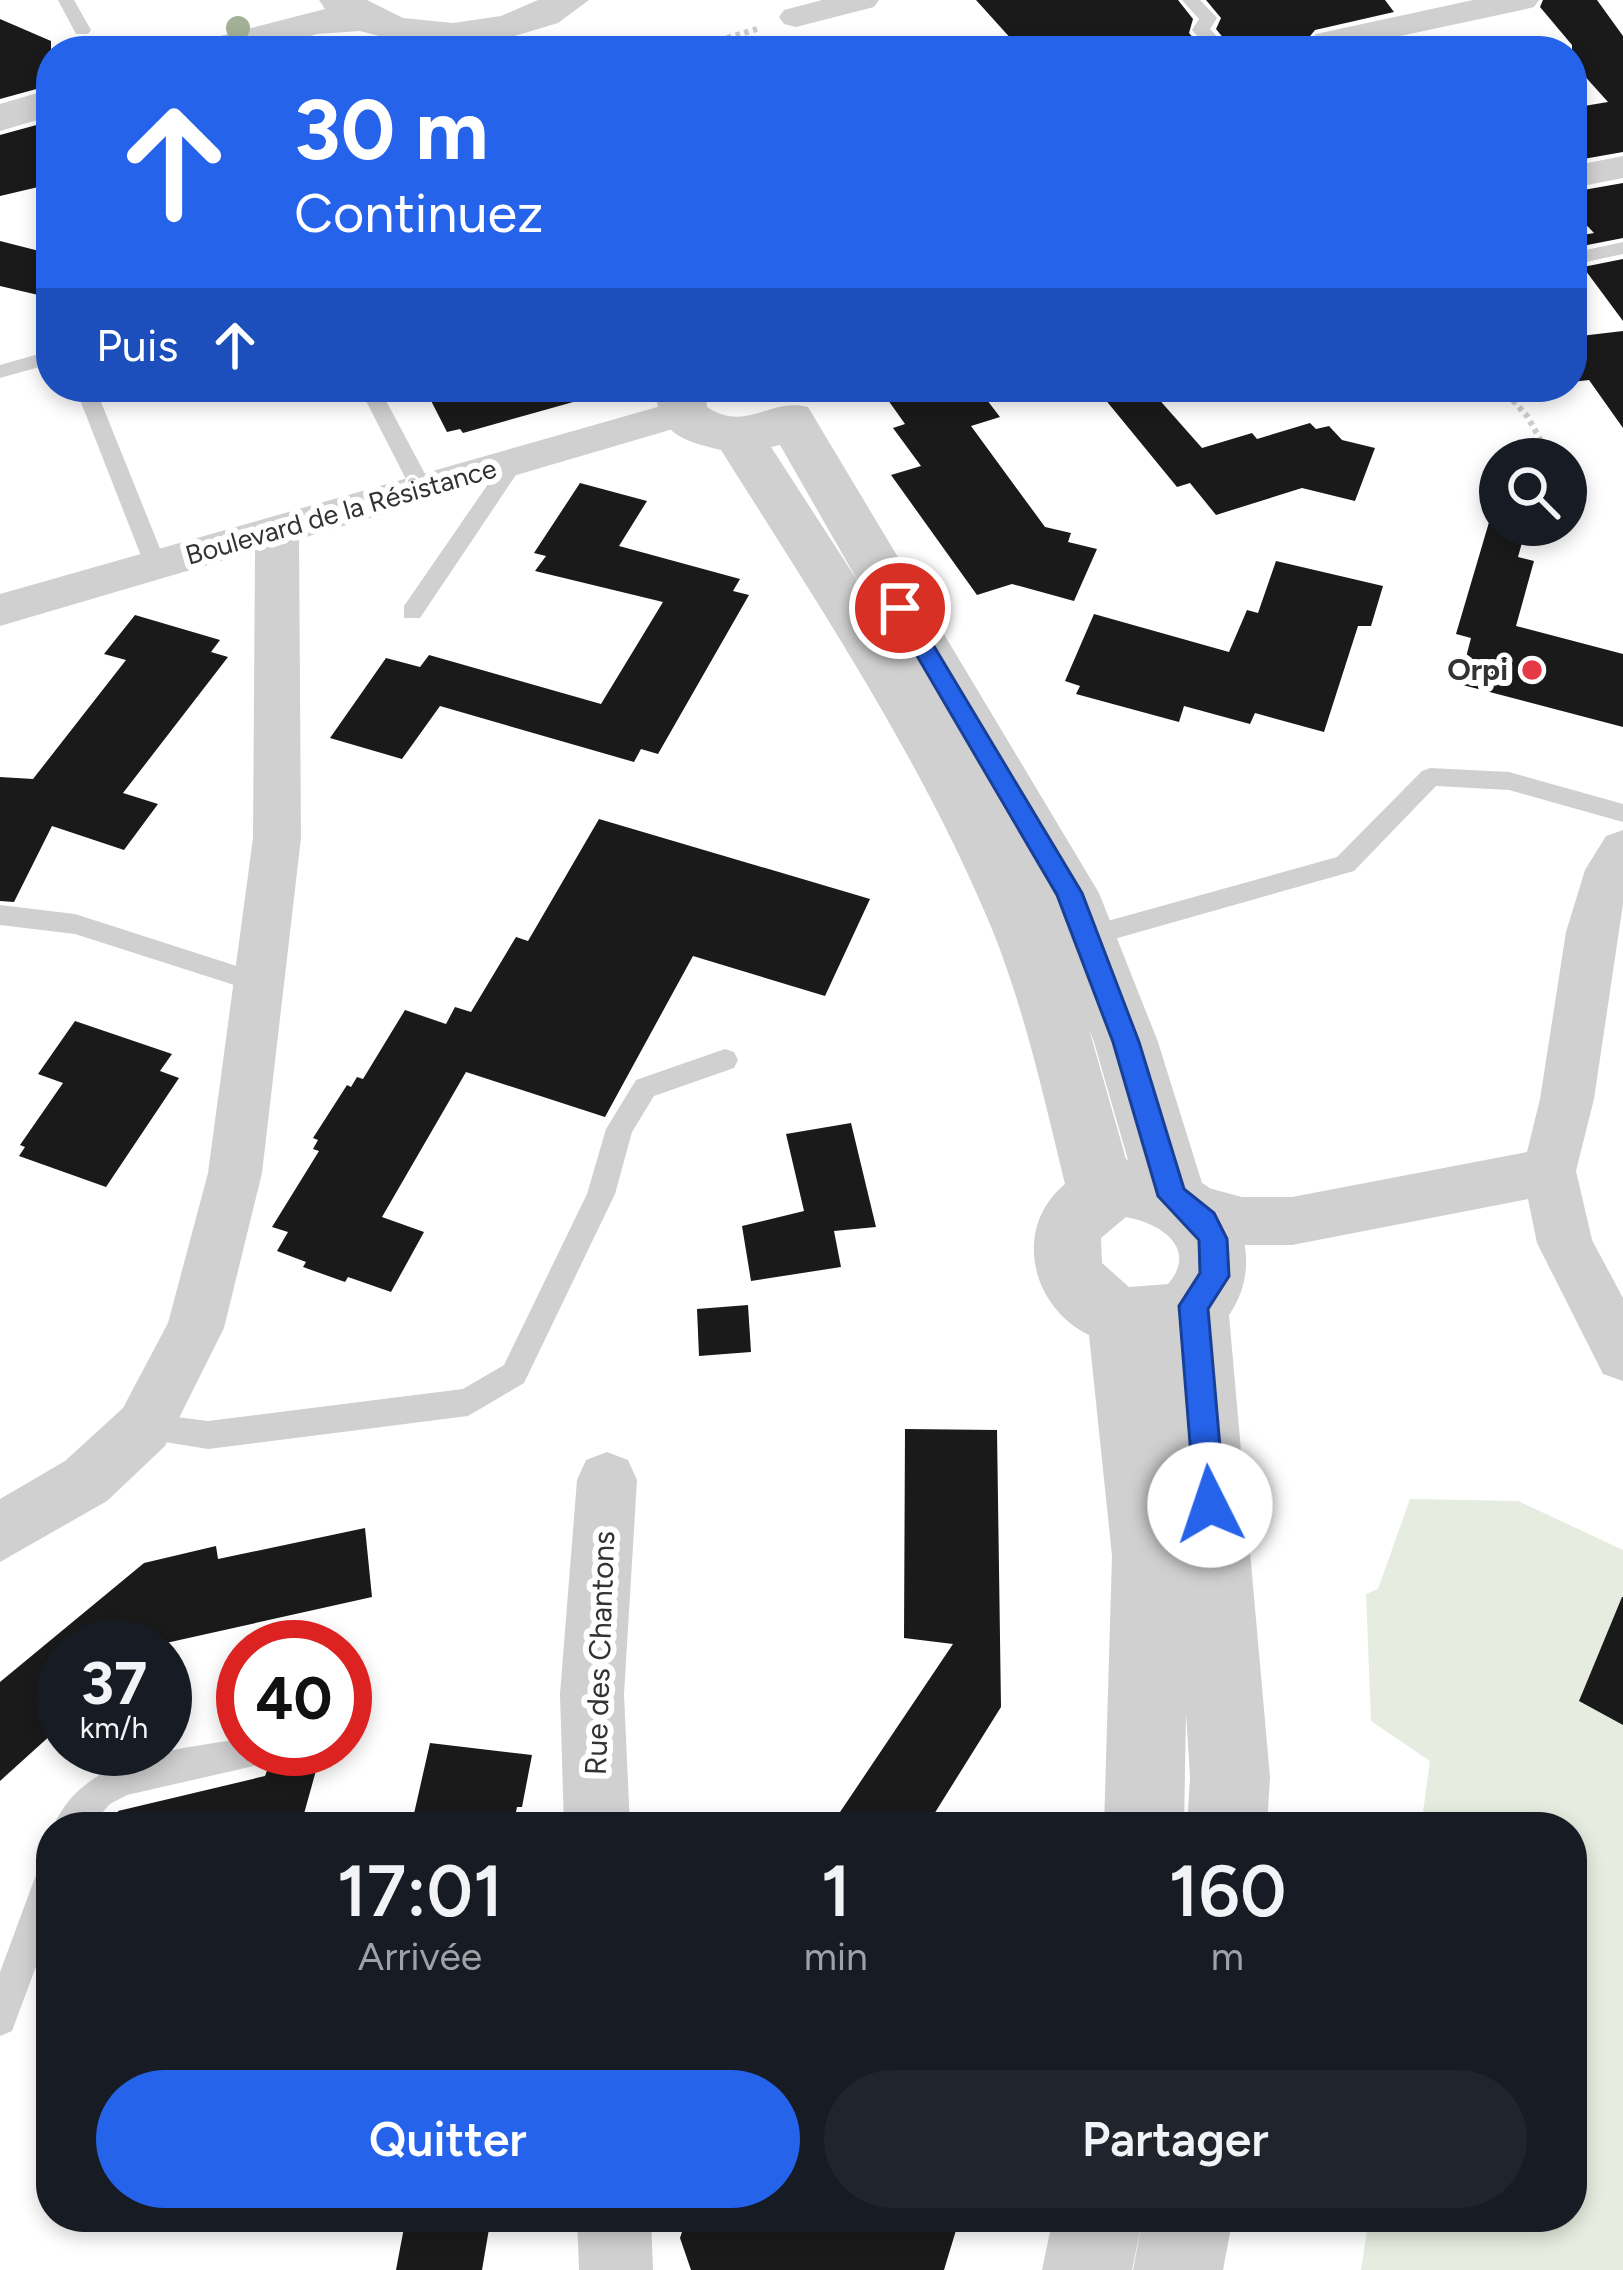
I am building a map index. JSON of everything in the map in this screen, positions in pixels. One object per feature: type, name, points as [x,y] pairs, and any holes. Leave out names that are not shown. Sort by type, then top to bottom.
[{"type":"street","points":[[244,36],[315,0]]},
{"type":"street","points":[[796,17],[862,0]]},
{"type":"street","points":[[1352,36],[1522,0]]},
{"type":"street","points":[[263,36],[352,9],[405,32],[428,36]]},
{"type":"street","points":[[486,36],[551,22]]},
{"type":"street","points":[[0,118],[36,107]]},
{"type":"street","points":[[1587,174],[1623,166]]},
{"type":"street","name":"Boulevard de la Résistance","points":[[0,610],[513,463],[676,402]]},
{"type":"street","points":[[683,402],[714,433],[776,414]]},
{"type":"street","points":[[776,414],[1069,893],[1181,1201],[1213,1239],[1177,1300],[1150,1556],[1144,1812]]},
{"type":"street","points":[[776,414],[919,733],[1010,901],[1076,1093],[1101,1193]]},
{"type":"street","points":[[0,1533],[86,1481],[143,1427],[195,1328],[236,1173],[277,838],[277,532]]},
{"type":"street","points":[[1623,848],[1606,875],[1594,923],[1566,1106],[1549,1171],[1565,1243],[1623,1355]]},
{"type":"street","points":[[1292,1221],[1251,1244],[1177,1300],[1098,1306],[1079,1289],[1064,1246],[1082,1206],[1101,1193],[1148,1188],[1242,1221],[1292,1221],[1549,1171]]},
{"type":"street","points":[[1177,1300],[1230,1778],[1228,1812]]},
{"type":"street","name":"Rue des Chantons","points":[[596,1812],[592,1694],[607,1480]]},
{"type":"street","points":[[615,2232],[616,2270]]},
{"type":"street","points":[[1088,2270],[1095,2232]]},
{"type":"street","points":[[1178,2270],[1185,2232]]},
{"type":"lane","points":[[66,0],[82,30]]},
{"type":"lane","points":[[1190,0],[1208,18],[1201,30],[1207,36]]},
{"type":"lane","points":[[1587,256],[1623,248]]},
{"type":"lane","points":[[0,372],[36,361]]},
{"type":"lane","points":[[91,402],[156,566]]},
{"type":"lane","points":[[377,402],[422,489]]},
{"type":"lane","points":[[412,612],[513,463]]},
{"type":"lane","points":[[1086,937],[1217,896],[1345,865],[1430,777],[1509,781],[1623,813]]},
{"type":"lane","points":[[0,914],[74,924],[259,983]]},
{"type":"lane","points":[[143,1427],[208,1435],[468,1402],[514,1374],[601,1194],[619,1130],[645,1088],[725,1060]]},
{"type":"lane","points":[[79,1812],[119,1778],[216,1760]]},
{"type":"lane","points":[[0,2019],[36,1920]]},
{"type":"path","points":[[733,36],[796,17]]},
{"type":"path","points":[[1514,402],[1539,438]]},
{"type":"shaded area","points":[[1410,1499],[1518,1501],[1623,1550],[1623,2270],[1361,2270],[1367,2232],[1587,2232],[1587,1812],[1423,1812],[1430,1761],[1371,1721],[1366,1594],[1378,1589]]},
{"type":"building","points":[[976,0],[1178,0],[1193,19],[1192,36],[1008,36]]},
{"type":"building","points":[[1206,0],[1385,0],[1394,12],[1315,30],[1310,36],[1222,36],[1216,29],[1221,18]]},
{"type":"building","points":[[1543,0],[1597,0],[1623,36],[1623,152],[1587,158],[1587,106],[1608,102],[1587,79],[1587,36],[1564,36],[1540,7]]},
{"type":"building","points":[[0,19],[39,36],[36,89],[0,99]]},
{"type":"building","points":[[36,125],[36,188],[0,196],[0,135]]},
{"type":"building","points":[[1623,183],[1623,238],[1587,245],[1587,234],[1594,233],[1587,226],[1587,189]]},
{"type":"building","points":[[0,241],[36,250],[36,294],[0,286]]},
{"type":"building","points":[[1623,259],[1623,321],[1587,272],[1587,266]]},
{"type":"building","points":[[1623,331],[1623,428],[1587,380],[1587,335]]},
{"type":"building","points":[[432,402],[573,402],[463,433],[460,429],[447,432]]},
{"type":"building","points":[[889,402],[988,402],[1000,417],[971,426],[1045,527],[1071,533],[1068,542],[1097,549],[1074,601],[1012,584],[977,595],[891,475],[921,466],[893,428],[905,424]]},
{"type":"building","points":[[1107,402],[1161,402],[1202,448],[1252,433],[1257,439],[1310,423],[1316,429],[1329,426],[1342,440],[1375,448],[1355,501],[1302,488],[1216,515],[1190,483],[1177,487]]},
{"type":"building","points":[[580,483],[647,501],[619,546],[740,579],[733,591],[749,595],[658,754],[641,749],[634,762],[440,706],[402,759],[330,738],[386,658],[420,667],[429,655],[601,704],[663,602],[535,571],[546,556],[534,553]]},
{"type":"building","points":[[1482,546],[1521,546],[1518,557],[1534,561],[1516,626],[1623,654],[1623,727],[1459,684],[1471,638],[1456,634]]},
{"type":"building","points":[[1276,561],[1383,586],[1371,626],[1358,626],[1324,732],[1255,713],[1250,724],[1184,706],[1179,722],[1076,694],[1080,686],[1065,681],[1094,614],[1229,652],[1247,610],[1258,613]]},
{"type":"building","points":[[135,615],[220,640],[211,652],[228,657],[123,793],[158,804],[124,850],[52,826],[14,902],[0,901],[0,777],[33,779],[126,660],[104,654]]},
{"type":"building","points":[[599,819],[870,899],[825,996],[693,956],[605,1117],[466,1072],[382,1217],[424,1232],[391,1292],[303,1267],[306,1262],[277,1251],[288,1232],[272,1227],[319,1151],[313,1149],[318,1140],[313,1138],[347,1085],[351,1087],[357,1077],[363,1079],[405,1010],[446,1024],[455,1007],[471,1012],[516,937],[528,941]]},
{"type":"building","points":[[75,1021],[172,1054],[160,1071],[179,1078],[106,1187],[19,1156],[25,1147],[20,1145],[63,1083],[38,1074]]},
{"type":"building","points":[[851,1123],[876,1227],[834,1231],[841,1267],[751,1281],[742,1226],[804,1211],[786,1134]]},
{"type":"building","points":[[748,1305],[751,1352],[699,1356],[697,1309]]},
{"type":"building","points":[[905,1429],[997,1430],[1001,1707],[935,1812],[840,1812],[953,1644],[904,1638]]},
{"type":"building","points":[[365,1528],[372,1597],[269,1620],[216,1620],[216,1632],[192,1637],[192,1620],[75,1620],[144,1563],[216,1546],[218,1559]]},
{"type":"building","points":[[1623,1597],[1623,1725],[1579,1701]]},
{"type":"building","points":[[36,1652],[36,1748],[0,1781],[0,1682]]},
{"type":"building","points":[[430,1743],[532,1755],[522,1807],[516,1812],[414,1812]]},
{"type":"building","points":[[265,1776],[314,1776],[304,1812],[118,1811]]},
{"type":"building","points":[[403,2232],[488,2232],[482,2270],[396,2270]]},
{"type":"building","points":[[682,2232],[955,2232],[944,2270],[691,2270]]},
{"type":"place","name":"Orpi","points":[[1532,670]]},
{"type":"route","points":[[900,608],[1069,893],[1126,1042],[1172,1196],[1204,1221],[1213,1239],[1214,1276],[1193,1306],[1210,1505]]}]
